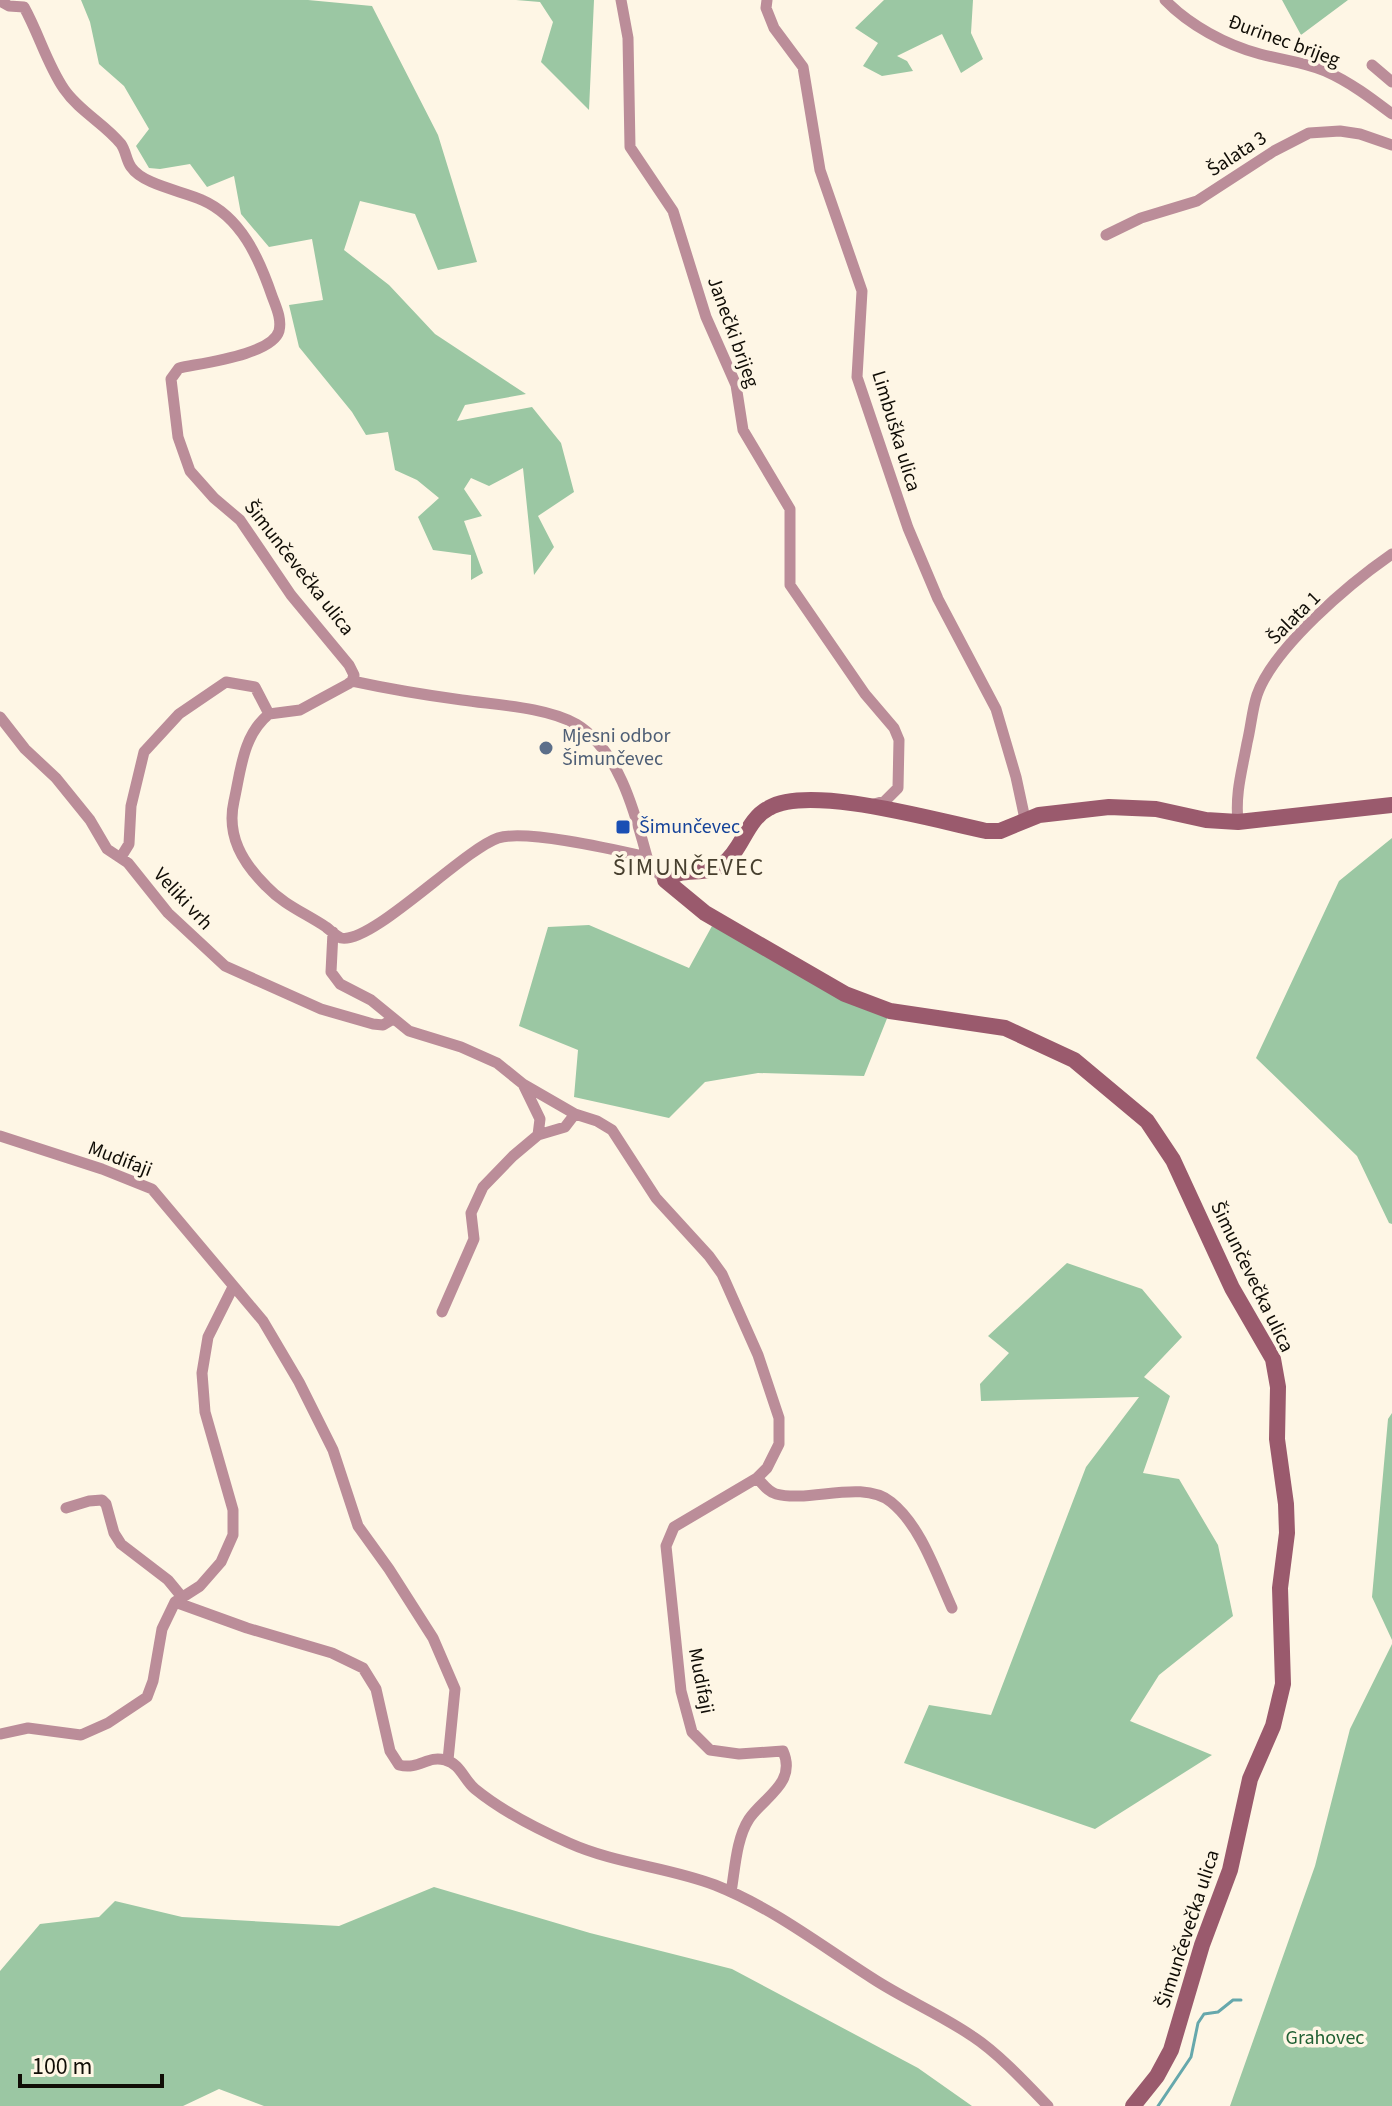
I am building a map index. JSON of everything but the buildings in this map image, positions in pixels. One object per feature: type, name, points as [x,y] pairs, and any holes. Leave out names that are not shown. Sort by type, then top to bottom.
[{"type":"street","name":"Janečki brijeg","points":[[621,0],[628,38],[630,147],[673,211],[706,317],[736,385],[743,430],[790,509],[790,585],[865,694],[894,728],[899,740],[898,788]]},
{"type":"street","name":"Limbuška ulica","points":[[767,0],[766,8],[774,28],[803,67],[820,170],[862,291],[857,377],[908,528],[938,599],[996,709],[1025,819]]},
{"type":"street","name":"Đurinec brijeg","points":[[1165,0],[1189,21],[1211,34],[1255,53],[1324,71],[1361,91],[1392,114]]},
{"type":"street","name":"Šimunčevečka ulica","points":[[0,1],[9,6],[24,4],[46,58],[66,92],[123,146],[131,168],[147,178],[204,200],[227,216],[249,240],[280,317],[279,333],[273,341],[248,353],[179,368],[171,379],[178,437],[190,471],[214,498],[240,520],[291,595],[349,665],[354,675],[352,681],[514,707],[574,723],[600,748],[626,788],[651,866],[705,913],[845,994],[890,1011],[1005,1028],[1074,1060],[1147,1121],[1173,1160],[1232,1288],[1273,1359],[1278,1387],[1277,1439],[1287,1533],[1280,1588],[1283,1684],[1273,1726],[1250,1779],[1230,1870],[1202,1945],[1171,2050],[1157,2076],[1133,2106]]},
{"type":"street","points":[[1372,65],[1392,82]]},
{"type":"street","name":"Šalata 3","points":[[1106,235],[1141,218],[1197,201],[1298,137],[1317,131],[1360,134],[1392,145]]},
{"type":"street","name":"Šalata 1","points":[[1238,822],[1236,790],[1257,696],[1264,679],[1280,655],[1310,623],[1392,554]]},
{"type":"street","points":[[352,681],[300,710],[269,714],[248,739],[232,809],[232,829],[237,849],[250,870],[282,903],[340,938],[352,937],[381,921],[470,854],[499,838],[537,838],[647,857]]},
{"type":"street","points":[[121,857],[129,844],[131,806],[144,752],[179,714],[226,682],[255,687],[269,714]]},
{"type":"street","name":"Veliki vrh","points":[[0,717],[25,749],[56,778],[90,820],[107,849],[121,857],[168,913],[234,972],[321,1009],[373,1024],[383,1025],[393,1019]]},
{"type":"street","points":[[871,805],[885,801],[898,788],[907,808],[914,815]]},
{"type":"street","points":[[665,880],[678,874],[702,872],[724,863],[755,818],[770,807],[789,801],[871,805],[986,831],[1000,831],[1039,815],[1109,807],[1156,809],[1206,820],[1238,822],[1392,805]]},
{"type":"street","points":[[333,932],[331,972],[340,984],[371,1000],[421,1037],[461,1047],[497,1063],[523,1084],[575,1114],[612,1130],[656,1198],[722,1274],[758,1355],[779,1418],[779,1444],[767,1468],[757,1478],[776,1494],[877,1494],[889,1500],[903,1513],[914,1531],[952,1608]]},
{"type":"street","points":[[523,1084],[540,1119],[538,1135]]},
{"type":"street","points":[[442,1312],[474,1239],[471,1213],[483,1187],[538,1135],[565,1127],[575,1114]]},
{"type":"street","name":"Mudifaji","points":[[0,1136],[102,1169],[152,1189],[263,1321],[299,1382],[333,1450],[358,1526],[433,1638],[455,1689],[448,1760]]},
{"type":"street","points":[[0,1734],[28,1728],[81,1735],[108,1723],[147,1697],[153,1681],[162,1629],[179,1599],[221,1562],[233,1535],[233,1510],[205,1412],[202,1373],[208,1337],[233,1287]]},
{"type":"street","name":"Mudifaji","points":[[731,1892],[739,1846],[748,1820],[777,1790],[786,1774],[786,1759],[783,1751],[739,1754],[710,1750],[692,1732],[681,1691],[666,1546],[674,1527],[757,1478]]},
{"type":"street","points":[[66,1508],[102,1500],[121,1544],[168,1580],[179,1599],[247,1628],[332,1653],[363,1668],[376,1689],[390,1751],[399,1765],[411,1768],[434,1758],[448,1760],[462,1771],[471,1786],[487,1798],[561,1840],[630,1864],[712,1884],[796,1926],[873,1979],[973,2037],[1048,2106]]},
{"type":"green space","points":[[81,0],[308,0],[372,6],[438,135],[477,262],[438,270],[415,214],[360,201],[344,250],[389,285],[435,334],[526,394],[465,405],[457,421],[532,407],[561,443],[574,492],[538,516],[554,547],[534,575],[523,468],[489,486],[471,478],[464,489],[482,516],[464,521],[483,573],[471,580],[471,555],[433,550],[418,517],[439,498],[417,480],[395,470],[388,432],[366,435],[352,412],[299,347],[289,305],[323,300],[312,239],[269,247],[241,214],[234,176],[207,187],[190,164],[149,168],[136,146],[149,129],[124,86],[99,64],[90,22]]},
{"type":"green space","points":[[516,0],[594,0],[589,110],[541,62],[553,22],[540,2]]},
{"type":"green space","points":[[884,0],[973,0],[971,33],[983,59],[961,73],[942,34],[897,56],[907,61],[913,71],[882,76],[863,66],[878,43],[855,28]]},
{"type":"green space","points":[[1282,0],[1348,0],[1301,35]]},
{"type":"green space","points":[[1392,838],[1392,1224],[1357,1156],[1256,1058],[1339,881]]},
{"type":"green space","points":[[589,925],[689,968],[712,926],[890,1011],[864,1076],[758,1073],[705,1082],[669,1118],[574,1097],[578,1050],[519,1026],[548,927]]},
{"type":"green space","points":[[1067,1263],[1142,1289],[1182,1337],[1144,1377],[1170,1396],[1143,1473],[1179,1479],[1218,1545],[1233,1616],[1159,1675],[1130,1721],[1212,1755],[1095,1829],[904,1763],[929,1705],[991,1715],[1086,1467],[1139,1397],[981,1401],[980,1384],[1009,1353],[988,1336]]},
{"type":"green space","points":[[1392,1413],[1392,1640],[1372,1597],[1388,1419]]},
{"type":"green space","name":"Grahovec","points":[[1392,1644],[1392,2106],[1230,2106],[1315,1866],[1350,1729]]},
{"type":"green space","points":[[434,1887],[590,1933],[732,1969],[918,2068],[972,2106],[264,2106],[219,2089],[183,2106],[0,2106],[0,1971],[40,1924],[99,1917],[115,1901],[182,1917],[339,1926]]},
{"type":"waterway","points":[[1158,2106],[1191,2057],[1198,2023],[1204,2014],[1218,2012],[1233,2000],[1241,2000]]},
{"type":"place","name":"Mjesni odbor Šimunčevec","points":[[546,748]]},
{"type":"place","name":"Šimunčevec","points":[[623,827]]},
{"type":"district","name":"ŠIMUNČEVEC","points":[[689,867]]}]
